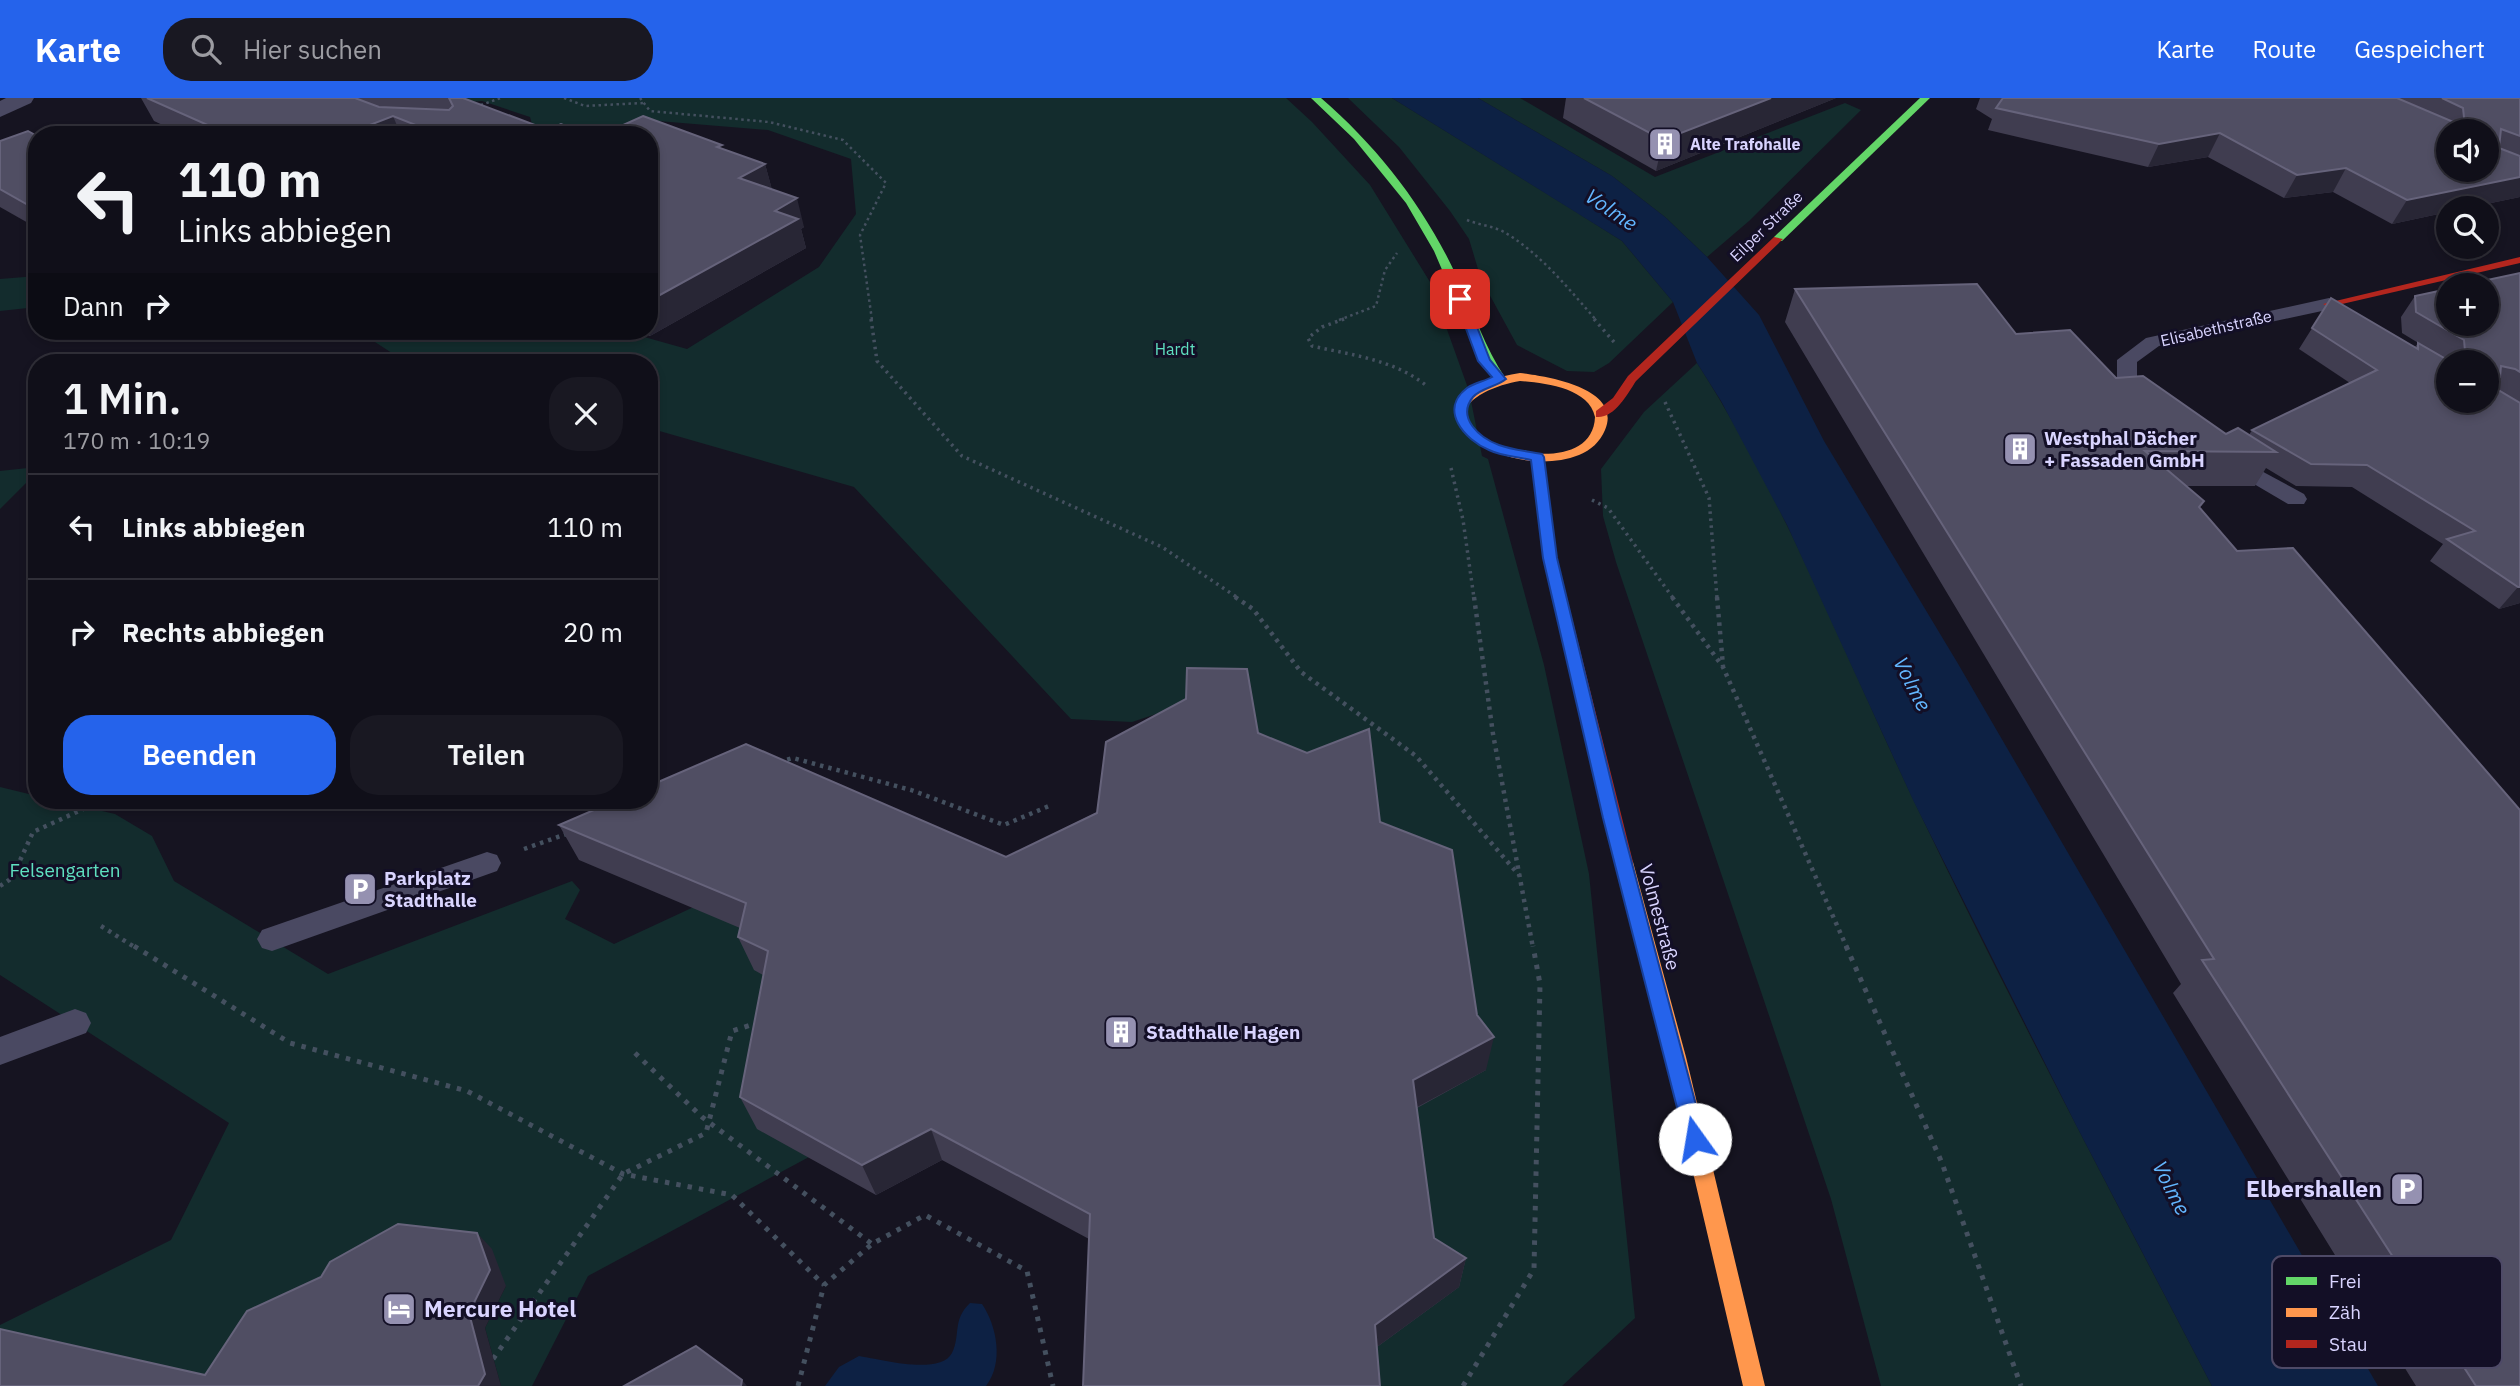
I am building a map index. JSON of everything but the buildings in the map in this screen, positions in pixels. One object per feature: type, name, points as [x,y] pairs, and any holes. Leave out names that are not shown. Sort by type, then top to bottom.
[{"type":"main road","points":[[1316,98],[1331,109],[1371,150],[1403,190],[1425,224],[1452,278],[1484,361],[1500,379]]},
{"type":"main road","name":"Eilper Straße","points":[[1600,414],[1617,401],[1632,379],[1925,98]]},
{"type":"main road","name":"Elisabethstraße","points":[[2329,304],[2520,260]]},
{"type":"main road","points":[[1541,378],[1581,393],[1592,402],[1600,414],[1600,429],[1591,442],[1577,451],[1538,457],[1495,449],[1475,437],[1465,427],[1460,416],[1462,403],[1471,391],[1500,379],[1541,378]]},
{"type":"main road","name":"Eilper Straße","points":[[1581,393],[1632,379]]},
{"type":"main road","name":"Volmestraße","points":[[1538,457],[1550,558],[1612,818],[1676,1057],[1754,1386]]},
{"type":"street","points":[[0,110],[23,98]]},
{"type":"street","points":[[2329,304],[2365,325]]},
{"type":"lane","name":"Elisabethstraße","points":[[2159,412],[2127,385],[2127,360],[2153,342],[2329,304]]},
{"type":"lane","points":[[2214,450],[2296,499]]},
{"type":"lane","points":[[272,939],[487,863]]},
{"type":"lane","points":[[0,1051],[75,1023]]},
{"type":"path","points":[[467,110],[501,98]]},
{"type":"path","points":[[564,98],[585,106],[642,100],[650,111],[769,122],[844,140],[886,183],[860,235],[877,361],[952,446],[962,456],[1162,547],[1253,609],[1301,671],[1416,756],[1520,876]]},
{"type":"path","points":[[1393,256],[1384,275],[1376,306],[1322,327],[1308,338],[1312,346],[1373,360],[1420,378],[1436,396]]},
{"type":"path","points":[[1449,458],[1463,520],[1493,734],[1540,984],[1534,1269],[1463,1386]]},
{"type":"path","points":[[1592,499],[1608,508],[1723,667],[1942,1163],[2021,1386]]},
{"type":"path","points":[[768,766],[793,758],[911,790],[1004,825],[1049,806]]},
{"type":"path","points":[[0,886],[12,878],[33,832],[83,809]]},
{"type":"path","points":[[487,863],[578,830]]},
{"type":"path","points":[[101,926],[290,1043],[467,1091],[623,1174],[732,1195],[824,1285]]},
{"type":"path","points":[[493,1359],[623,1174],[706,1133],[732,1031],[766,1020]]},
{"type":"path","points":[[635,1053],[702,1117],[872,1244]]},
{"type":"path","points":[[797,1386],[824,1285],[872,1244],[925,1214],[1027,1270],[1052,1386]]},
{"type":"green space","name":"Hardt","points":[[460,98],[1286,98],[1370,185],[1430,282],[1469,391],[1482,456],[1488,459],[1544,665],[1589,874],[1635,1318],[1562,1386],[1374,1386],[1370,1352],[1428,1267],[1306,789],[1189,703],[1132,722],[1071,719],[854,487],[658,431],[658,354],[393,354],[372,340],[655,340],[687,349],[819,267],[856,214],[851,159],[768,130],[658,121],[648,126],[537,126],[532,124],[530,117],[482,101],[470,102]]},
{"type":"green space","points":[[1348,98],[1392,98],[1568,207],[1622,241],[1673,302],[1609,363],[1594,372],[1567,371],[1517,345],[1481,279],[1469,239],[1450,211],[1399,147]]},
{"type":"green space","points":[[1478,98],[1520,98],[1655,177],[1845,103],[1861,110],[1749,221],[1707,257],[1665,217],[1612,176]]},
{"type":"green space","points":[[28,277],[28,308],[0,311],[0,279]]},
{"type":"green space","points":[[1697,363],[1729,415],[1786,523],[1888,746],[1986,948],[2212,1386],[1881,1386],[1831,1199],[1616,562],[1603,516],[1601,469],[1644,412]]},
{"type":"green space","points":[[28,468],[28,481],[0,509],[0,471]]},
{"type":"green space","name":"Felsengarten","points":[[0,787],[28,794],[28,809],[93,809],[115,814],[152,836],[174,881],[328,974],[572,881],[580,890],[565,919],[614,944],[698,905],[762,937],[783,984],[809,1157],[588,1276],[532,1386],[501,1386],[485,1328],[506,1286],[230,1386],[0,1338],[0,1325],[171,1240],[229,1123],[0,975]]},
{"type":"water","name":"Volme","points":[[1392,98],[1478,98],[1612,176],[1665,217],[1707,257],[1759,315],[1824,441],[1957,662],[2302,1256],[2272,1256],[2272,1368],[2368,1368],[2378,1386],[2212,1386],[2077,1127],[1914,802],[1787,525],[1721,401],[1697,363],[1673,302],[1622,241]]},
{"type":"water","points":[[970,1303],[982,1304],[995,1334],[997,1356],[992,1377],[986,1386],[825,1386],[839,1367],[859,1356],[923,1365],[945,1360],[952,1353],[961,1315]]},
{"type":"traffic: fast","points":[[1316,98],[1377,158],[1426,226],[1458,290],[1479,342],[1500,379]]},
{"type":"traffic: fast","points":[[1778,239],[1925,98]]},
{"type":"traffic: slow","points":[[1520,377],[1540,379],[1573,388],[1591,399],[1598,407],[1601,417],[1595,438],[1576,452],[1539,457],[1499,450],[1472,435],[1462,422],[1459,411],[1463,401],[1482,387],[1520,377]]},
{"type":"traffic: slow","points":[[1624,862],[1676,1057],[1754,1386]]},
{"type":"traffic: jam","points":[[1600,414],[1617,401],[1632,379],[1778,239]]},
{"type":"traffic: jam","points":[[2329,304],[2520,260]]},
{"type":"traffic: jam","points":[[1538,457],[1550,558],[1624,862]]},
{"type":"place","name":"Alte Trafohalle","points":[[1665,144]]},
{"type":"place","name":"Westphal Dächer + Fassaden GmbH","points":[[2020,449]]},
{"type":"place","name":"Parkplatz Stadthalle","points":[[360,889]]},
{"type":"place","name":"Stadthalle Hagen","points":[[1121,1032]]},
{"type":"place","name":"Elbershallen","points":[[2407,1189]]},
{"type":"place","name":"Mercure Hotel","points":[[399,1309]]},
{"type":"route","points":[[1460,299],[1484,361],[1500,379],[1471,391],[1462,403],[1460,416],[1465,427],[1475,437],[1495,449],[1538,457],[1550,558],[1612,818],[1676,1057],[1695,1139]]}]
